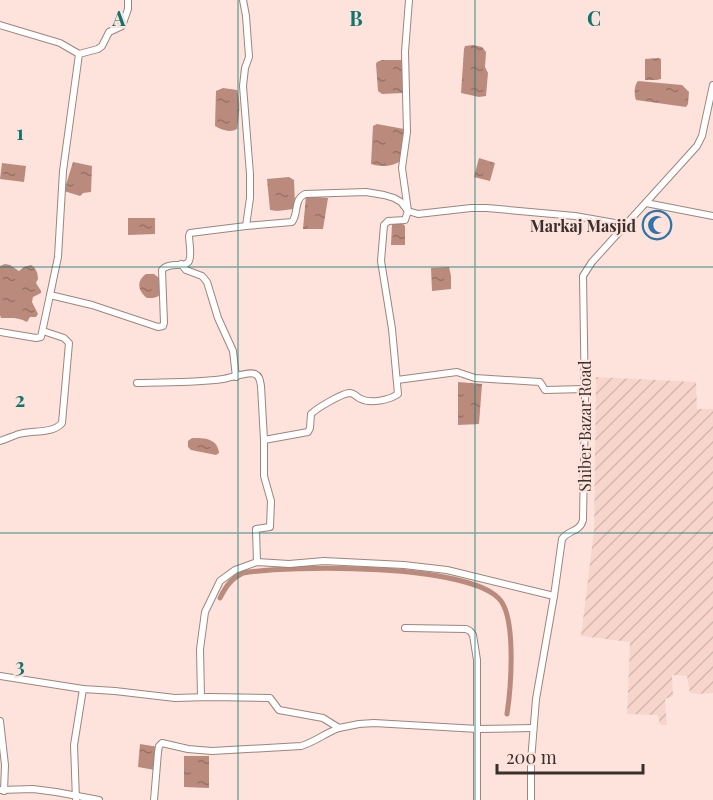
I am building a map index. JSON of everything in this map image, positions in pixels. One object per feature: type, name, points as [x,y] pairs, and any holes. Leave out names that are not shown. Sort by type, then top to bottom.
[{"type":"street","points":[[0,26],[60,43],[79,54],[98,49],[109,33],[122,26],[129,0]]},
{"type":"street","points":[[243,0],[249,57],[243,86],[250,174],[250,198],[246,226]]},
{"type":"street","points":[[264,440],[308,432],[311,414],[343,394],[353,394],[363,400],[371,401],[390,399],[398,394],[392,329],[381,261],[383,228],[388,220],[405,220],[408,211],[402,168],[407,132],[405,52],[409,0]]},
{"type":"street","points":[[0,332],[36,338],[41,337],[43,331],[58,257],[63,171],[79,54]]},
{"type":"street","name":"Shiber Bazar Road","points":[[531,800],[536,699],[562,539],[566,534],[581,526],[583,520],[585,389],[583,276],[592,262],[700,141],[713,85]]},
{"type":"street","points":[[50,295],[92,305],[162,327],[165,323],[162,270],[169,265],[186,264],[189,258],[190,233],[292,222],[296,216],[298,200],[305,194],[366,192],[384,195],[394,198],[401,202],[408,211],[418,214],[471,207],[576,216],[626,225]]},
{"type":"street","points":[[646,203],[713,216]]},
{"type":"street","points":[[181,264],[186,270],[202,276],[207,282],[218,318],[233,351],[236,377]]},
{"type":"street","points":[[0,441],[21,434],[59,427],[62,423],[69,342],[43,331]]},
{"type":"street","points":[[397,380],[456,372],[475,378],[540,382],[545,390],[585,389]]},
{"type":"street","points":[[137,383],[204,381],[250,373],[260,378],[264,476],[271,501],[270,527],[256,530],[257,562]]},
{"type":"street","points":[[201,697],[201,649],[206,612],[220,581],[235,570],[257,562],[289,564],[324,561],[404,565],[447,570],[554,596]]},
{"type":"street","points":[[405,628],[466,629],[473,635],[477,660],[477,800]]},
{"type":"street","points":[[0,676],[83,689],[175,698],[270,699],[279,710],[323,718],[339,728]]},
{"type":"street","points":[[76,798],[75,745],[83,689]]},
{"type":"street","points":[[0,721],[5,765],[2,792],[33,789],[76,798],[99,800]]},
{"type":"street","points":[[154,800],[158,752],[162,743],[188,749],[212,751],[301,746],[339,728],[374,723],[478,729],[533,728]]},
{"type":"shaded area","points":[[596,377],[696,382],[697,409],[713,409],[713,693],[690,693],[687,676],[672,675],[673,696],[665,699],[667,725],[660,725],[658,715],[627,714],[630,642],[581,636],[594,531]]},
{"type":"water","points":[[465,46],[482,47],[486,52],[485,67],[488,73],[486,96],[479,97],[461,93],[464,49]]},
{"type":"water","points":[[645,59],[661,59],[661,79],[645,80]]},
{"type":"water","points":[[382,60],[402,60],[403,93],[382,94],[378,91],[376,64]]},
{"type":"water","points":[[638,81],[682,85],[689,92],[688,104],[686,107],[636,100],[635,90]]},
{"type":"water","points":[[223,88],[237,90],[239,114],[237,129],[232,131],[215,126],[216,91]]},
{"type":"water","points":[[377,124],[404,129],[400,161],[397,163],[386,166],[371,164],[373,126]]},
{"type":"water","points":[[479,158],[495,163],[490,181],[474,177]]},
{"type":"water","points":[[73,162],[92,166],[91,192],[80,196],[64,191]]},
{"type":"water","points":[[2,163],[26,166],[24,182],[0,179]]},
{"type":"water","points":[[289,177],[294,180],[294,209],[270,210],[267,179]]},
{"type":"water","points":[[306,196],[328,198],[323,229],[303,229]]},
{"type":"water","points":[[128,218],[155,218],[155,234],[128,235]]},
{"type":"water","points":[[392,224],[405,226],[405,245],[391,245]]},
{"type":"water","points":[[5,264],[19,271],[31,265],[37,273],[36,283],[41,293],[33,297],[32,302],[38,314],[36,317],[30,317],[27,322],[1,318],[0,266]]},
{"type":"water","points":[[449,267],[451,289],[432,291],[431,268]]},
{"type":"water","points":[[146,274],[154,274],[159,278],[161,290],[159,296],[147,298],[140,289],[141,280]]},
{"type":"water","points":[[458,382],[482,384],[479,424],[458,425]]},
{"type":"water","points":[[192,438],[213,442],[219,453],[216,455],[191,450],[188,447],[188,441]]},
{"type":"water","points":[[140,744],[158,747],[155,770],[138,767]]},
{"type":"water","points":[[184,756],[209,756],[209,788],[184,787]]},
{"type":"waterway","points":[[220,598],[229,583],[243,573],[266,570],[337,568],[419,573],[455,579],[484,589],[501,601],[509,624],[511,672],[507,714]]},
{"type":"place","name":"Markaj Masjid","points":[[657,225]]}]
